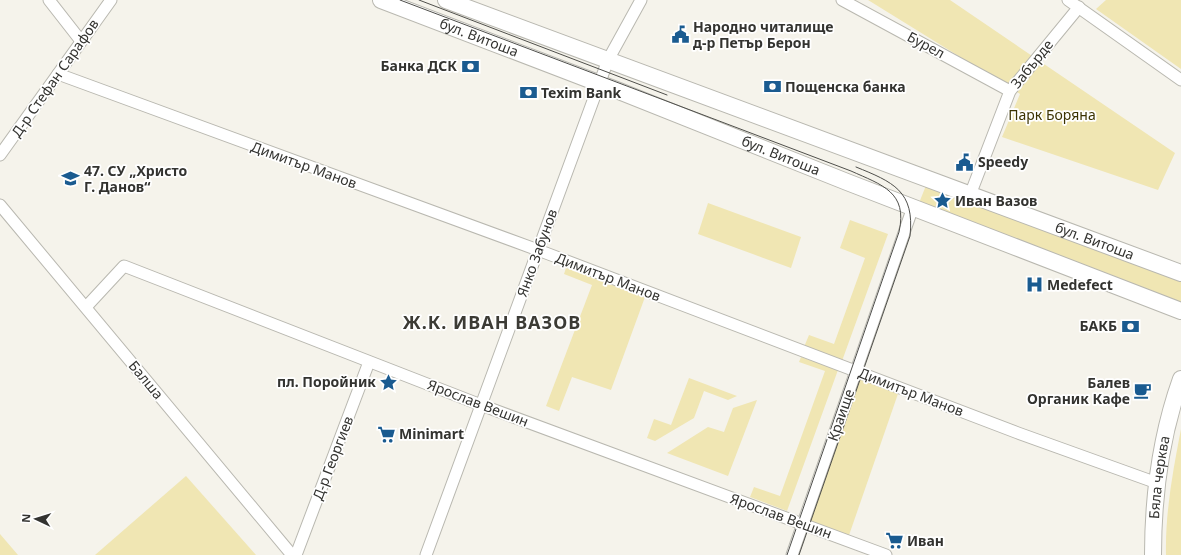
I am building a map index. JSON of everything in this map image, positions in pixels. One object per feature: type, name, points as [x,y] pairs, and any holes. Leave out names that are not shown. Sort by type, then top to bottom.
[{"type":"street","points":[[48,0],[81,41]]},
{"type":"street","name":"Д-р Стефан Сарафов","points":[[0,155],[111,0]]},
{"type":"street","name":"бул. Витоша","points":[[381,0],[599,83],[913,207],[1181,310]]},
{"type":"street","name":"бул. Витоша","points":[[446,0],[1181,273]]},
{"type":"street","name":"Янко Забунов","points":[[426,555],[599,83],[608,60],[641,0]]},
{"type":"street","name":"Бурел","points":[[842,0],[1010,91]]},
{"type":"street","points":[[1068,0],[1181,80]]},
{"type":"street","name":"Забърде","points":[[970,194],[1010,91],[1079,7]]},
{"type":"street","name":"Димитър Манов","points":[[58,74],[538,250],[1018,434],[1157,483]]},
{"type":"street","name":"Балша","points":[[0,205],[292,555]]},
{"type":"street","name":"Краище","points":[[792,555],[913,207]]},
{"type":"street","name":"Ярослав Вешин","points":[[86,307],[124,266],[481,405],[886,555]]},
{"type":"street","name":"Д-р Георгиев","points":[[296,555],[369,362]]},
{"type":"street","name":"Бяла черква","points":[[1153,555],[1157,483],[1163,444],[1181,379]]},
{"type":"green space","name":"Парк Боряна","points":[[868,0],[950,0],[1175,153],[1158,190],[1002,137],[1020,94]]},
{"type":"green space","points":[[1106,0],[1181,0],[1181,69],[1096,9]]},
{"type":"green space","points":[[927,183],[1181,280],[1181,306],[919,203]]},
{"type":"green space","points":[[708,203],[801,237],[791,268],[698,234]]},
{"type":"green space","points":[[850,220],[888,234],[842,361],[804,347],[809,335],[834,344],[865,258],[840,248]]},
{"type":"green space","points":[[566,268],[645,297],[611,390],[572,377],[559,411],[546,406],[592,285],[564,274]]},
{"type":"green space","points":[[801,357],[838,370],[787,511],[750,497],[754,487],[780,496],[825,371],[799,362]]},
{"type":"green space","points":[[862,374],[900,388],[847,541],[808,526]]},
{"type":"green space","points":[[689,378],[737,396],[728,400],[704,391],[694,418],[655,441],[647,438],[654,419],[671,425]]},
{"type":"green space","points":[[757,400],[728,476],[667,453],[708,427],[724,432],[733,408]]},
{"type":"green space","points":[[1181,429],[1181,555],[1166,555],[1168,507]]},
{"type":"green space","points":[[186,476],[256,555],[95,555]]},
{"type":"green space","points":[[0,534],[18,555],[0,555]]},
{"type":"tram line","points":[[400,0],[851,171],[882,186],[896,199],[900,208],[901,218],[899,232],[787,555]]},
{"type":"tram line","points":[[419,0],[667,95]]},
{"type":"tram line","points":[[799,555],[910,236],[911,221],[909,208],[905,198],[899,190],[881,178],[856,167]]},
{"type":"place","name":"Народно читалище д-р Петър Берон","points":[[680,35]]},
{"type":"place","name":"Банка ДСК","points":[[470,66]]},
{"type":"place","name":"Пощенска банка","points":[[772,87]]},
{"type":"place","name":"Texim Bank","points":[[528,93]]},
{"type":"place","name":"Speedy","points":[[965,162]]},
{"type":"place","name":"47. СУ „Христо Г. Данов“","points":[[71,179]]},
{"type":"place","name":"Иван Вазов","points":[[942,201]]},
{"type":"place","name":"Medefect","points":[[1034,285]]},
{"type":"place","name":"БАКБ","points":[[1130,326]]},
{"type":"place","name":"пл. Поройник","points":[[389,382]]},
{"type":"place","name":"Балев Органик Кафе","points":[[1143,391]]},
{"type":"place","name":"Minimart","points":[[386,434]]},
{"type":"place","name":"Иван","points":[[894,541]]},
{"type":"district","name":"Ж.К. ИВАН ВАЗОВ","points":[[492,323]]}]
